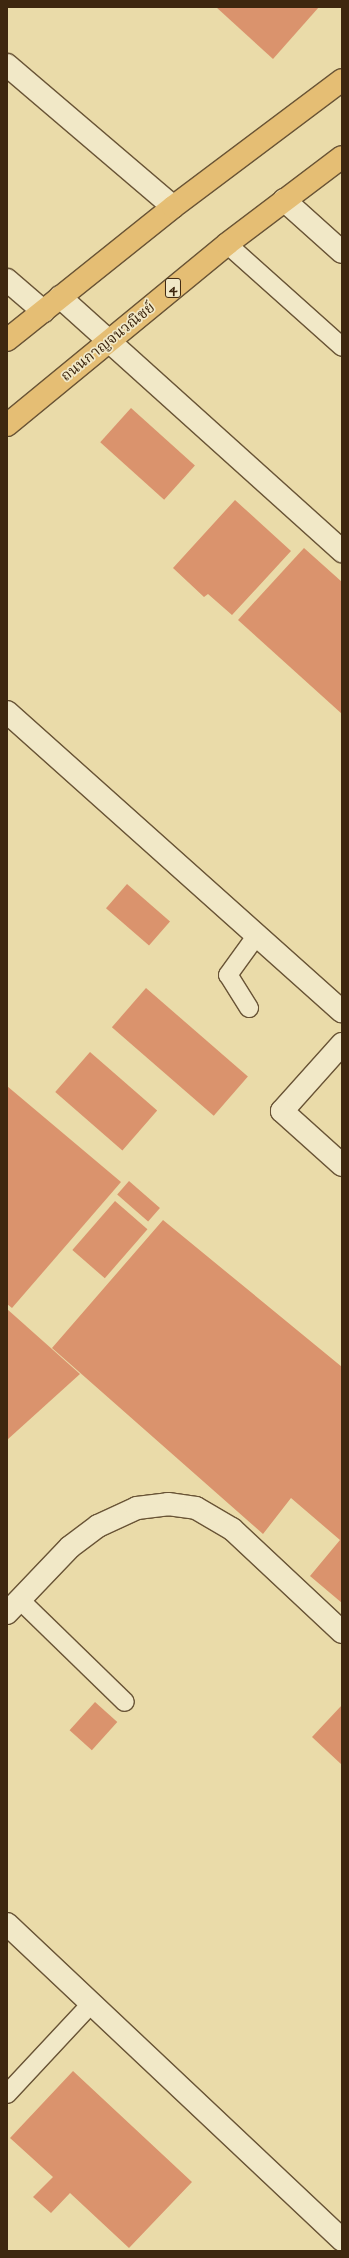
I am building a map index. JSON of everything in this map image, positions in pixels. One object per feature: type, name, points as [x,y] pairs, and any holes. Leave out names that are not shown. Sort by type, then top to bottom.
[{"type":"highway","points":[[7,340],[173,207],[342,80]]},
{"type":"highway","name":"ถนนกาญจนวณิชย์","points":[[7,425],[227,244],[342,157]]},
{"type":"street","points":[[7,65],[173,207]]},
{"type":"street","points":[[284,200],[342,252]]},
{"type":"street","points":[[7,280],[43,311]]},
{"type":"street","points":[[60,297],[342,551]]},
{"type":"street","points":[[7,712],[342,1011]]},
{"type":"street","points":[[342,1044],[282,1112],[342,1166]]},
{"type":"street","points":[[13,1606],[70,1547],[98,1526],[137,1508],[168,1504],[196,1508],[232,1529],[342,1632]]},
{"type":"street","points":[[7,1924],[342,2240]]},
{"type":"lane","points":[[227,244],[342,347]]},
{"type":"lane","points":[[249,1008],[228,975],[257,935]]},
{"type":"lane","points":[[13,1606],[125,1702]]},
{"type":"lane","points":[[7,2094],[92,2003]]},
{"type":"building","points":[[216,7],[319,7],[273,59]]},
{"type":"building","points":[[131,408],[195,466],[164,500],[100,442]]},
{"type":"building","points":[[235,500],[291,551],[232,615],[208,594],[204,597],[173,568]]},
{"type":"building","points":[[304,548],[342,582],[342,714],[238,620]]},
{"type":"building","points":[[127,884],[170,921],[149,946],[106,908]]},
{"type":"building","points":[[146,988],[248,1077],[214,1116],[112,1027]]},
{"type":"building","points":[[90,1052],[157,1110],[122,1150],[55,1092]]},
{"type":"building","points":[[7,1086],[121,1182],[12,1308],[7,1304]]},
{"type":"building","points":[[129,1181],[160,1208],[148,1221],[117,1195]]},
{"type":"building","points":[[115,1201],[147,1229],[105,1278],[72,1250]]},
{"type":"building","points":[[163,1220],[342,1367],[342,1603],[310,1576],[340,1540],[291,1498],[263,1534],[52,1348]]},
{"type":"building","points":[[7,1309],[80,1374],[7,1440]]},
{"type":"building","points":[[95,1702],[117,1722],[92,1750],[70,1730]]},
{"type":"building","points":[[342,1705],[342,1765],[312,1737]]},
{"type":"building","points":[[73,2071],[192,2182],[129,2248],[70,2193],[51,2213],[33,2197],[53,2177],[10,2138]]}]
